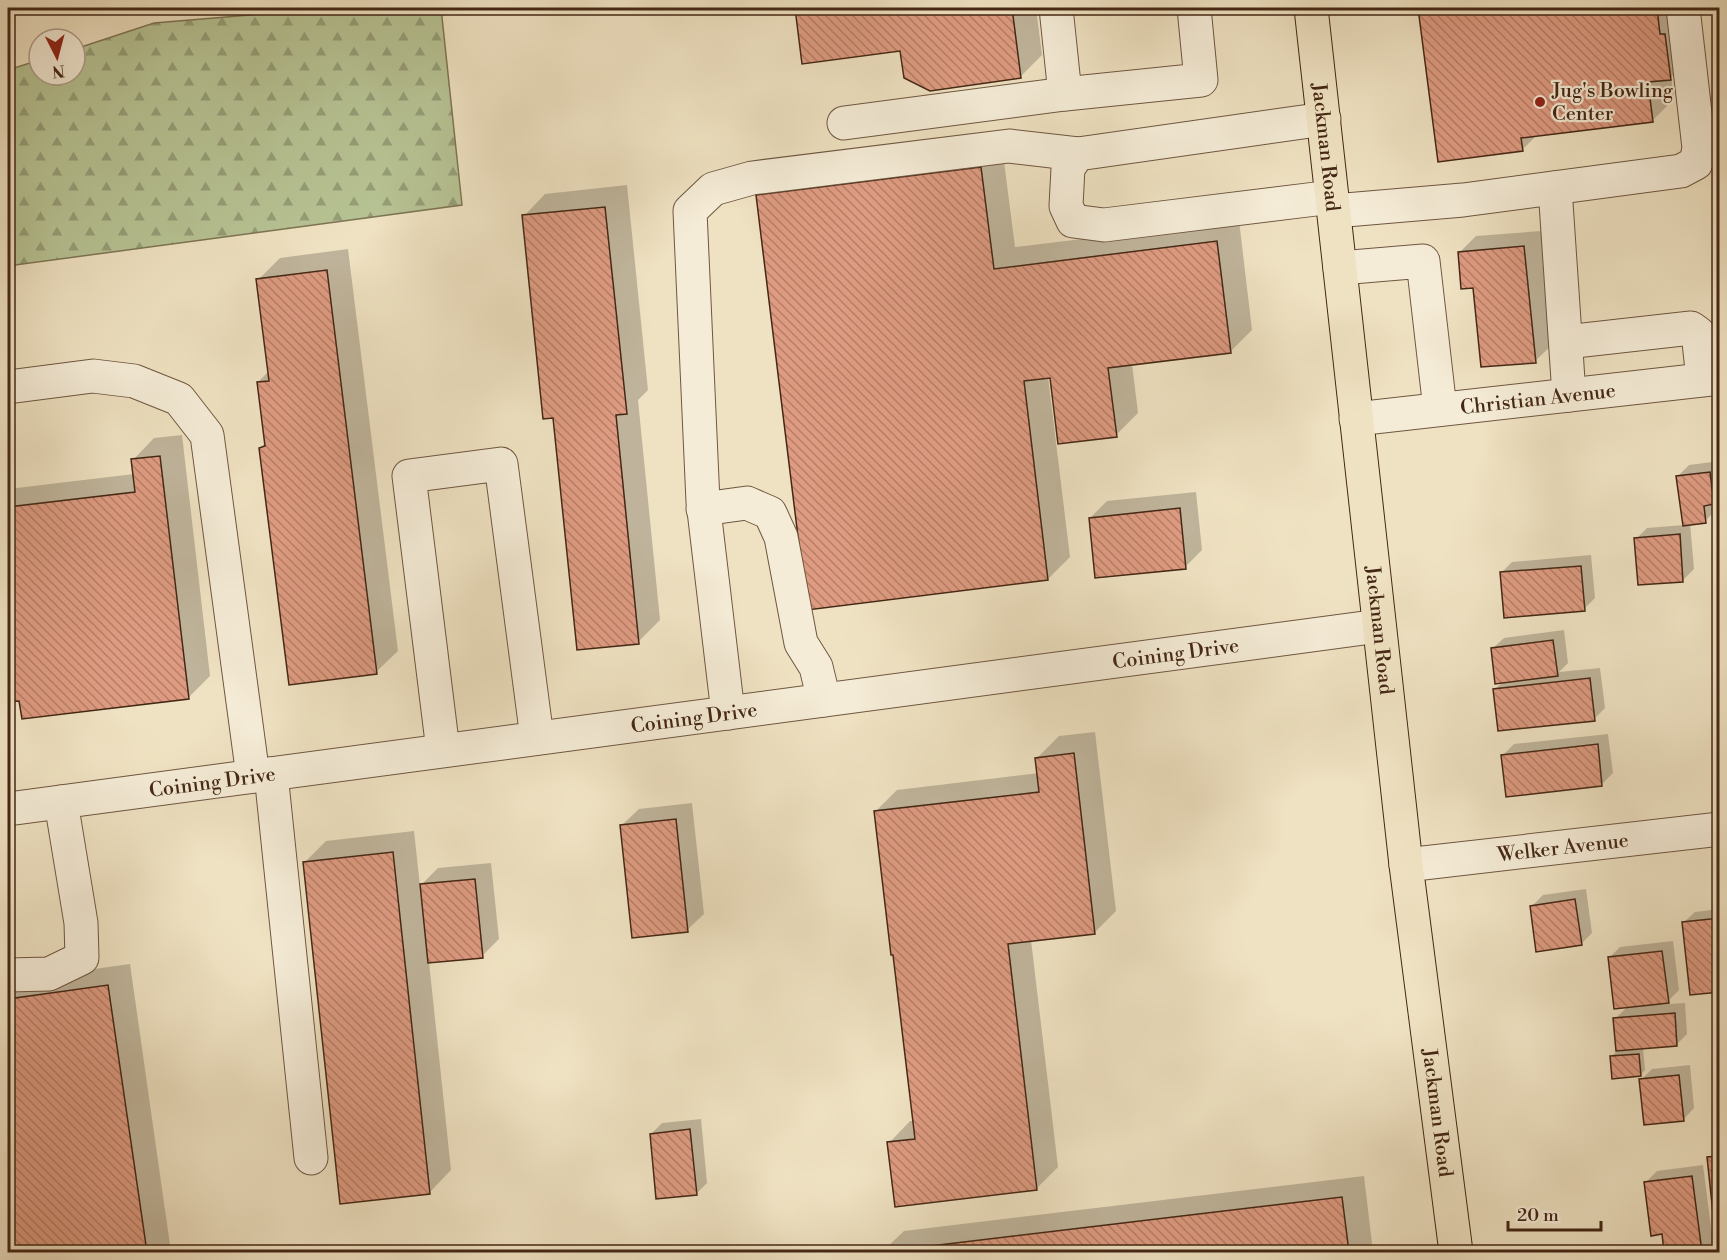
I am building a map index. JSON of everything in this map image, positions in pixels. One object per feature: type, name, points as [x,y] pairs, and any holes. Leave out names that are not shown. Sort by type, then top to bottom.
[{"type":"main road","name":"Jackman Road","points":[[1311,8],[1406,865],[1456,1252]]},
{"type":"street","points":[[1056,8],[1065,94]]},
{"type":"street","points":[[844,123],[1065,94],[1201,80],[1194,8]]},
{"type":"street","points":[[1078,154],[1068,168],[1066,207],[1073,221],[1104,225],[1147,219],[1333,204],[1463,200],[1681,171],[1696,163],[1699,148],[1708,129],[1683,8]]},
{"type":"street","points":[[728,713],[703,509],[690,211],[712,189],[752,178],[1009,146],[1078,154],[1324,119]]},
{"type":"street","points":[[1555,188],[1569,395]]},
{"type":"street","points":[[1340,268],[1423,261],[1440,410]]},
{"type":"street","points":[[1566,342],[1690,328],[1698,333],[1711,379]]},
{"type":"street","points":[[8,387],[93,376],[134,381],[179,399],[207,435],[262,775],[311,1158]]},
{"type":"street","name":"Christian Avenue","points":[[1356,419],[1711,379]]},
{"type":"street","points":[[443,750],[409,476],[490,465],[501,464],[537,738]]},
{"type":"street","points":[[703,509],[747,503],[770,513],[781,537],[801,643],[816,667],[824,700]]},
{"type":"street","name":"Coining Drive","points":[[8,809],[1379,626]]},
{"type":"street","points":[[8,975],[49,974],[82,958],[81,923],[60,802]]},
{"type":"street","name":"Welker Avenue","points":[[1406,865],[1719,829]]},
{"type":"green space","points":[[336,8],[441,8],[462,205],[8,266],[8,70],[27,64],[27,87],[87,87],[87,45],[154,23]]},
{"type":"building","points":[[795,8],[1012,8],[1021,78],[930,91],[904,78],[900,51],[802,64]]},
{"type":"building","name":"Jug's Bowling Center","points":[[1418,8],[1657,8],[1660,34],[1665,34],[1671,80],[1648,82],[1653,122],[1521,138],[1523,151],[1438,162]]},
{"type":"building","points":[[981,167],[994,269],[1217,241],[1231,353],[1108,368],[1117,437],[1058,444],[1050,378],[1024,381],[1048,580],[807,610],[756,195]]},
{"type":"building","points":[[605,207],[627,414],[616,415],[639,644],[577,650],[553,418],[543,419],[522,215]]},
{"type":"building","points":[[1524,246],[1536,363],[1481,367],[1473,288],[1461,289],[1458,252]]},
{"type":"building","points":[[327,270],[377,674],[289,685],[259,448],[265,446],[257,382],[269,381],[256,279]]},
{"type":"building","points":[[160,456],[189,699],[22,719],[19,701],[8,702],[8,507],[135,492],[131,459]]},
{"type":"building","points":[[1710,472],[1714,504],[1704,506],[1706,523],[1683,526],[1676,476]]},
{"type":"building","points":[[1180,508],[1186,569],[1095,578],[1089,518]]},
{"type":"building","points":[[1680,534],[1683,582],[1638,585],[1634,538]]},
{"type":"building","points":[[1581,566],[1585,611],[1504,618],[1500,572]]},
{"type":"building","points":[[1553,640],[1558,676],[1495,684],[1491,648]]},
{"type":"building","points":[[1590,678],[1595,721],[1498,731],[1493,689]]},
{"type":"building","points":[[1720,681],[1720,722],[1714,682]]},
{"type":"building","points":[[1598,744],[1602,786],[1506,797],[1501,755]]},
{"type":"building","points":[[1074,753],[1095,934],[1008,944],[1037,1190],[895,1207],[887,1142],[915,1139],[874,811],[1039,792],[1035,758]]},
{"type":"building","points":[[676,819],[688,932],[632,938],[620,825]]},
{"type":"building","points":[[393,852],[430,1194],[340,1204],[303,862]]},
{"type":"building","points":[[475,879],[483,958],[428,963],[420,884]]},
{"type":"building","points":[[1575,899],[1582,945],[1536,952],[1530,906]]},
{"type":"building","points":[[1720,918],[1720,992],[1690,995],[1682,922]]},
{"type":"building","points":[[1662,951],[1669,1003],[1614,1009],[1608,957]]},
{"type":"building","points":[[108,985],[147,1252],[8,1252],[8,999]]},
{"type":"building","points":[[1675,1013],[1677,1046],[1616,1051],[1613,1018]]},
{"type":"building","points":[[1639,1054],[1641,1076],[1612,1079],[1610,1056]]},
{"type":"building","points":[[1679,1075],[1684,1121],[1644,1125],[1639,1079]]},
{"type":"building","points":[[690,1129],[697,1195],[656,1199],[650,1134]]},
{"type":"building","points":[[1720,1156],[1720,1223],[1714,1223],[1707,1157]]},
{"type":"building","points":[[1692,1176],[1702,1252],[1664,1252],[1662,1234],[1651,1236],[1644,1182]]},
{"type":"building","points":[[1342,1197],[1349,1252],[880,1252]]},
{"type":"place","name":"Jug's Bowling Center","points":[[1540,102]]}]
